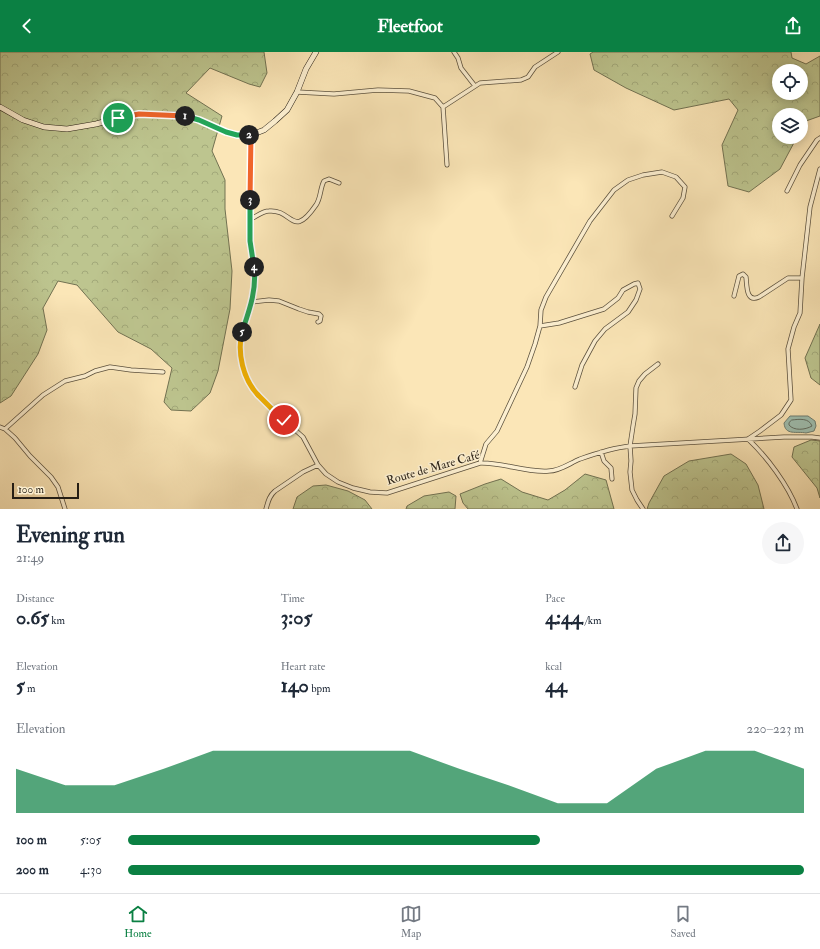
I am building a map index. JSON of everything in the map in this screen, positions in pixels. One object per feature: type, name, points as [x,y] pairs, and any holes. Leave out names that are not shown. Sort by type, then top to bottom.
[{"type":"main road","points":[[0,107],[23,120],[44,127],[67,129],[139,114],[183,115],[199,120],[226,132],[237,135],[251,135],[264,130],[287,110],[297,92],[306,69],[316,52]]},
{"type":"street","points":[[454,52],[458,58],[461,68],[475,86]]},
{"type":"street","points":[[443,107],[480,83],[521,80],[528,77],[535,68],[558,52]]},
{"type":"street","points":[[297,92],[334,94],[378,90],[409,91],[435,98],[443,107],[447,165]]},
{"type":"street","name":"Route de Mare Café","points":[[251,135],[249,220],[255,278],[252,302],[241,335],[240,350],[243,368],[253,390],[303,437],[318,464],[326,474],[338,482],[353,488],[370,492],[387,493],[480,463],[490,462],[534,471],[551,472],[600,452],[630,446],[784,437],[820,438]]},
{"type":"street","points":[[787,191],[800,165],[817,140],[820,138]]},
{"type":"street","points":[[798,509],[787,487],[771,465],[748,439],[781,415],[791,400],[788,349],[794,327],[800,313],[802,278],[810,207],[820,168]]},
{"type":"street","points":[[480,463],[486,444],[497,431],[527,367],[540,326],[541,310],[546,297],[590,221],[614,190],[628,180],[643,175],[662,172],[676,176],[685,187],[683,198],[672,216]]},
{"type":"street","points":[[249,220],[264,212],[273,211],[284,215],[295,222],[303,221],[318,203],[320,191],[324,181],[329,179],[339,183]]},
{"type":"street","points":[[734,296],[739,276],[743,274],[746,277],[748,294],[753,299],[759,297],[788,278],[802,278]]},
{"type":"street","points":[[540,326],[566,322],[604,309],[618,298],[623,290],[638,283],[640,289],[636,300],[628,312],[605,329],[595,341],[582,365],[575,387]]},
{"type":"street","points":[[252,302],[268,300],[279,301],[308,312],[319,314],[321,316],[320,321],[318,322]]},
{"type":"street","points":[[643,509],[632,490],[630,446],[632,426],[635,414],[636,388],[639,381],[645,374],[658,364]]},
{"type":"street","points":[[5,429],[43,395],[65,381],[110,367],[163,372]]},
{"type":"street","points":[[0,427],[5,429],[15,438],[51,477],[58,487],[65,509]]},
{"type":"street","points":[[600,452],[604,461],[611,468],[612,479]]},
{"type":"street","points":[[266,509],[269,498],[274,491],[318,464]]},
{"type":"green space","points":[[0,52],[264,52],[267,73],[260,87],[210,68],[186,93],[222,116],[212,151],[225,180],[225,209],[232,271],[230,309],[218,371],[210,393],[191,411],[171,410],[164,402],[172,368],[151,349],[118,332],[77,285],[58,281],[43,308],[47,330],[38,354],[11,396],[0,403]]},
{"type":"green space","points":[[593,52],[791,52],[792,58],[806,64],[820,56],[820,116],[808,120],[808,108],[772,108],[772,144],[793,144],[780,169],[749,192],[728,186],[722,145],[738,110],[729,99],[674,110],[626,88],[594,70],[590,54]]},
{"type":"green space","points":[[820,324],[820,385],[811,378],[805,358]]},
{"type":"green space","points":[[811,440],[820,441],[820,498],[817,488],[792,457],[794,447]]},
{"type":"green space","points":[[731,454],[746,464],[758,485],[764,509],[647,509],[664,476],[689,461]]},
{"type":"green space","points":[[585,474],[606,480],[614,509],[468,509],[463,503],[460,494],[501,479],[522,492],[548,500],[565,490]]},
{"type":"green space","points":[[326,485],[348,491],[365,500],[372,509],[293,509],[297,497],[313,486]]},
{"type":"green space","points":[[449,492],[456,496],[455,509],[406,509],[407,506],[424,496]]},
{"type":"water","points":[[790,416],[808,416],[815,421],[816,426],[814,431],[806,433],[787,430],[784,423]]},
{"type":"route","points":[[118,118],[139,114],[183,115],[199,120],[226,132],[237,135],[251,135],[249,220],[255,278],[252,302],[241,335],[240,350],[243,368],[253,390],[284,420]]}]
